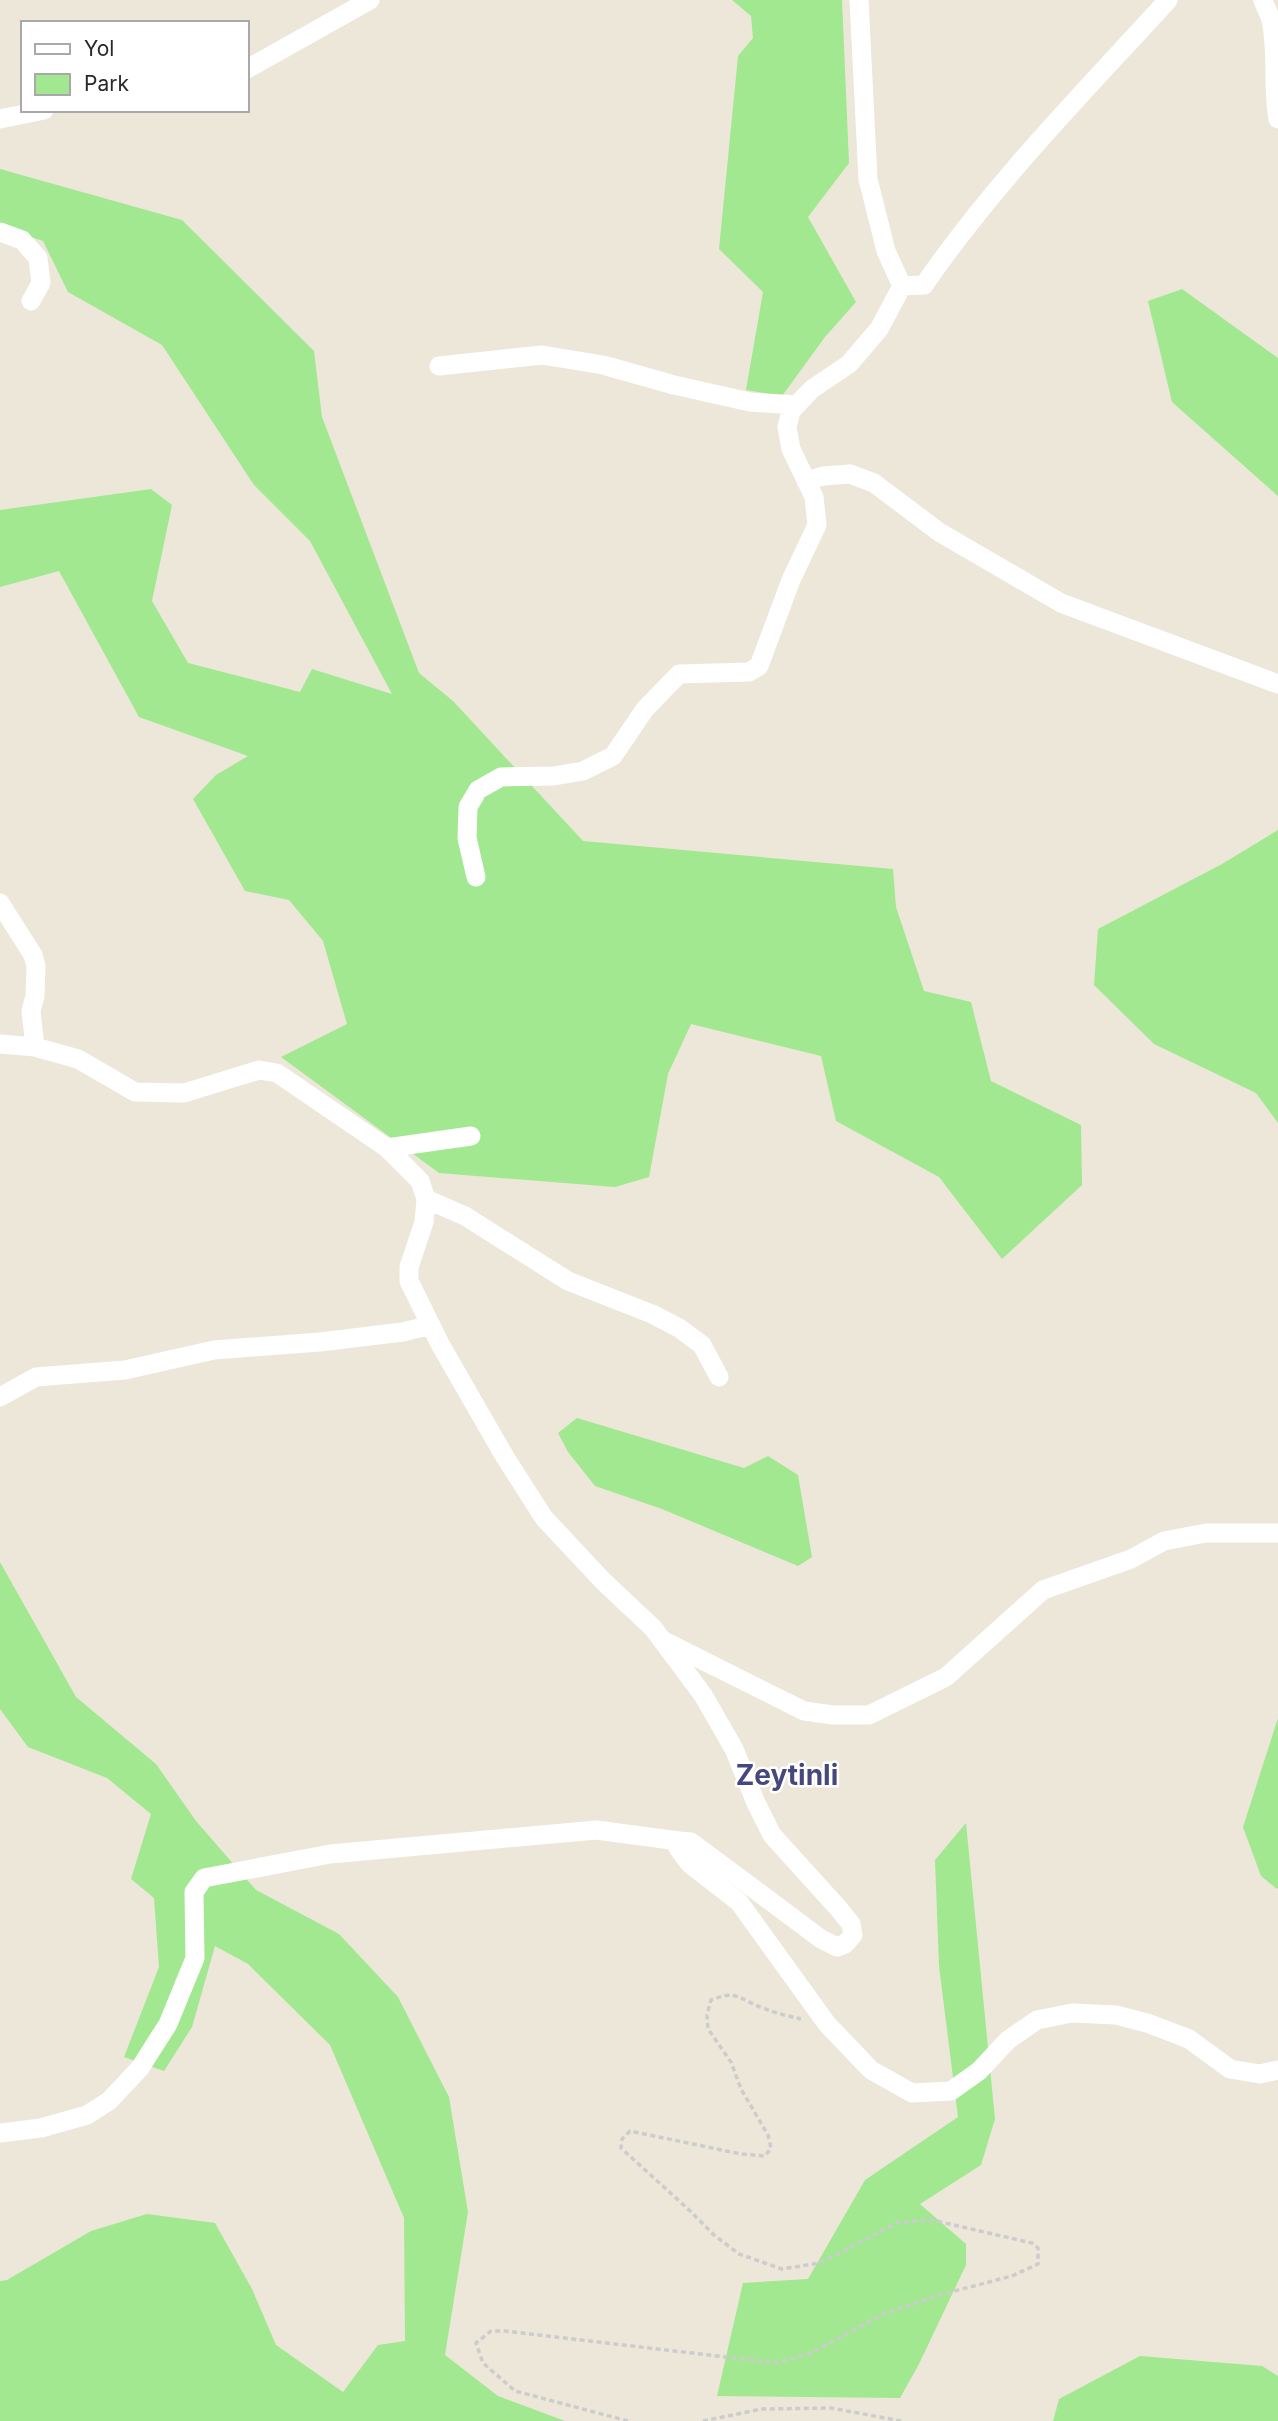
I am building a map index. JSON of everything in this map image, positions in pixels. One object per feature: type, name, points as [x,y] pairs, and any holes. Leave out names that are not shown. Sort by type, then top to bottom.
[{"type":"street","points":[[248,68],[370,0]]},
{"type":"street","points":[[859,0],[868,179],[886,251],[902,286]]},
{"type":"street","points":[[902,286],[924,285],[954,241],[1168,0]]},
{"type":"street","points":[[1262,0],[1271,22],[1275,51],[1275,101],[1278,119]]},
{"type":"street","points":[[0,119],[34,112]]},
{"type":"street","points":[[0,232],[22,240],[38,257],[41,283],[30,301]]},
{"type":"street","points":[[476,877],[467,838],[468,807],[478,790],[501,777],[554,776],[583,771],[613,756],[645,709],[679,674],[749,672],[759,666],[792,580],[817,525],[814,497],[791,449],[787,427],[791,411],[812,389],[849,364],[879,329],[902,286]]},
{"type":"street","points":[[439,366],[542,355],[603,365],[750,402],[796,405]]},
{"type":"street","points":[[806,481],[823,476],[850,474],[874,483],[939,532],[1061,603],[1278,684]]},
{"type":"street","points":[[0,903],[33,955],[36,966],[30,1011],[36,1047]]},
{"type":"street","points":[[0,1044],[36,1047],[78,1059],[135,1092],[184,1093],[259,1070],[276,1073],[387,1148],[421,1181],[426,1199],[424,1222],[409,1267],[409,1281],[505,1457],[544,1518],[662,1640],[709,1706],[734,1749],[772,1835],[839,1909],[851,1924],[853,1935],[845,1944],[837,1947],[821,1939],[691,1842],[596,1830],[330,1854],[204,1878],[194,1892],[195,1958],[168,2024],[140,2068],[109,2101],[87,2115],[41,2128],[0,2133]]},
{"type":"street","points":[[387,1148],[471,1136]]},
{"type":"street","points":[[426,1199],[464,1216],[568,1282],[642,1310],[680,1328],[702,1345],[719,1377]]},
{"type":"street","points":[[0,1397],[36,1377],[125,1370],[214,1350],[320,1342],[403,1332],[431,1325]]},
{"type":"street","points":[[662,1640],[804,1711],[833,1715],[869,1715],[946,1677],[1043,1590],[1132,1559],[1164,1541],[1206,1533],[1277,1530]]},
{"type":"street","points":[[679,1841],[678,1848],[690,1864],[739,1902],[827,2024],[871,2070],[912,2093],[951,2091],[979,2071],[1008,2040],[1037,2020],[1072,2013],[1116,2015],[1147,2023],[1189,2039],[1230,2069],[1260,2074],[1278,2070]]},
{"type":"path","points":[[628,2421],[515,2391],[483,2363],[476,2343],[491,2331],[505,2331],[776,2363],[811,2353],[881,2315],[943,2294],[1012,2276],[1038,2263],[1038,2248],[1032,2243],[932,2220],[899,2222],[820,2263],[782,2269],[739,2254],[714,2235],[621,2148],[622,2139],[631,2131],[741,2154],[765,2156],[771,2147],[768,2135],[741,2089],[731,2062],[708,2029],[707,2015],[711,2000],[724,1995],[743,1997],[761,2007],[827,2024]]},
{"type":"path","points":[[703,2421],[762,2409],[831,2407],[901,2421]]},
{"type":"green space","points":[[732,0],[842,0],[849,163],[808,217],[856,302],[825,337],[782,396],[746,390],[763,292],[719,249],[738,56],[753,38],[751,16]]},
{"type":"green space","points":[[0,169],[182,220],[314,351],[322,417],[419,673],[453,701],[583,841],[893,869],[896,907],[924,991],[971,1002],[991,1081],[1081,1125],[1082,1185],[1002,1259],[939,1177],[836,1121],[821,1056],[691,1024],[668,1074],[649,1177],[615,1187],[439,1173],[281,1057],[347,1024],[323,941],[289,900],[245,891],[193,799],[216,775],[248,756],[139,717],[59,571],[0,587],[0,510],[151,489],[172,505],[152,601],[188,663],[300,692],[312,669],[392,694],[310,541],[254,485],[162,345],[68,292],[43,241],[0,227]]},
{"type":"green space","points":[[1182,289],[1278,358],[1278,496],[1172,402],[1148,301]]},
{"type":"green space","points":[[1278,830],[1278,1123],[1256,1093],[1154,1044],[1094,985],[1098,929],[1222,864]]},
{"type":"green space","points":[[577,1418],[744,1468],[768,1456],[798,1475],[812,1557],[798,1566],[662,1509],[595,1486],[568,1452],[558,1433]]},
{"type":"green space","points":[[0,1562],[76,1697],[156,1764],[196,1821],[256,1890],[339,1934],[398,1997],[449,2097],[468,2212],[445,2355],[498,2396],[565,2421],[0,2421],[0,2281],[7,2280],[91,2231],[147,2214],[215,2223],[252,2289],[276,2345],[343,2392],[378,2345],[405,2341],[404,2218],[330,2045],[248,1964],[215,1946],[192,2027],[164,2071],[124,2057],[159,1967],[154,1898],[131,1879],[151,1814],[107,1778],[28,1747],[0,1709]]},
{"type":"green space","points":[[1278,1718],[1277,1889],[1261,1876],[1243,1827]]},
{"type":"green space","points":[[966,1823],[995,2119],[981,2165],[920,2204],[966,2244],[966,2265],[900,2398],[717,2396],[743,2283],[808,2279],[865,2180],[958,2117],[939,1966],[935,1860]]},
{"type":"green space","points":[[1140,2356],[1262,2366],[1278,2376],[1278,2421],[1053,2421],[1059,2399]]},
{"type":"district","name":"Zeytinli","points":[[787,1775]]}]
